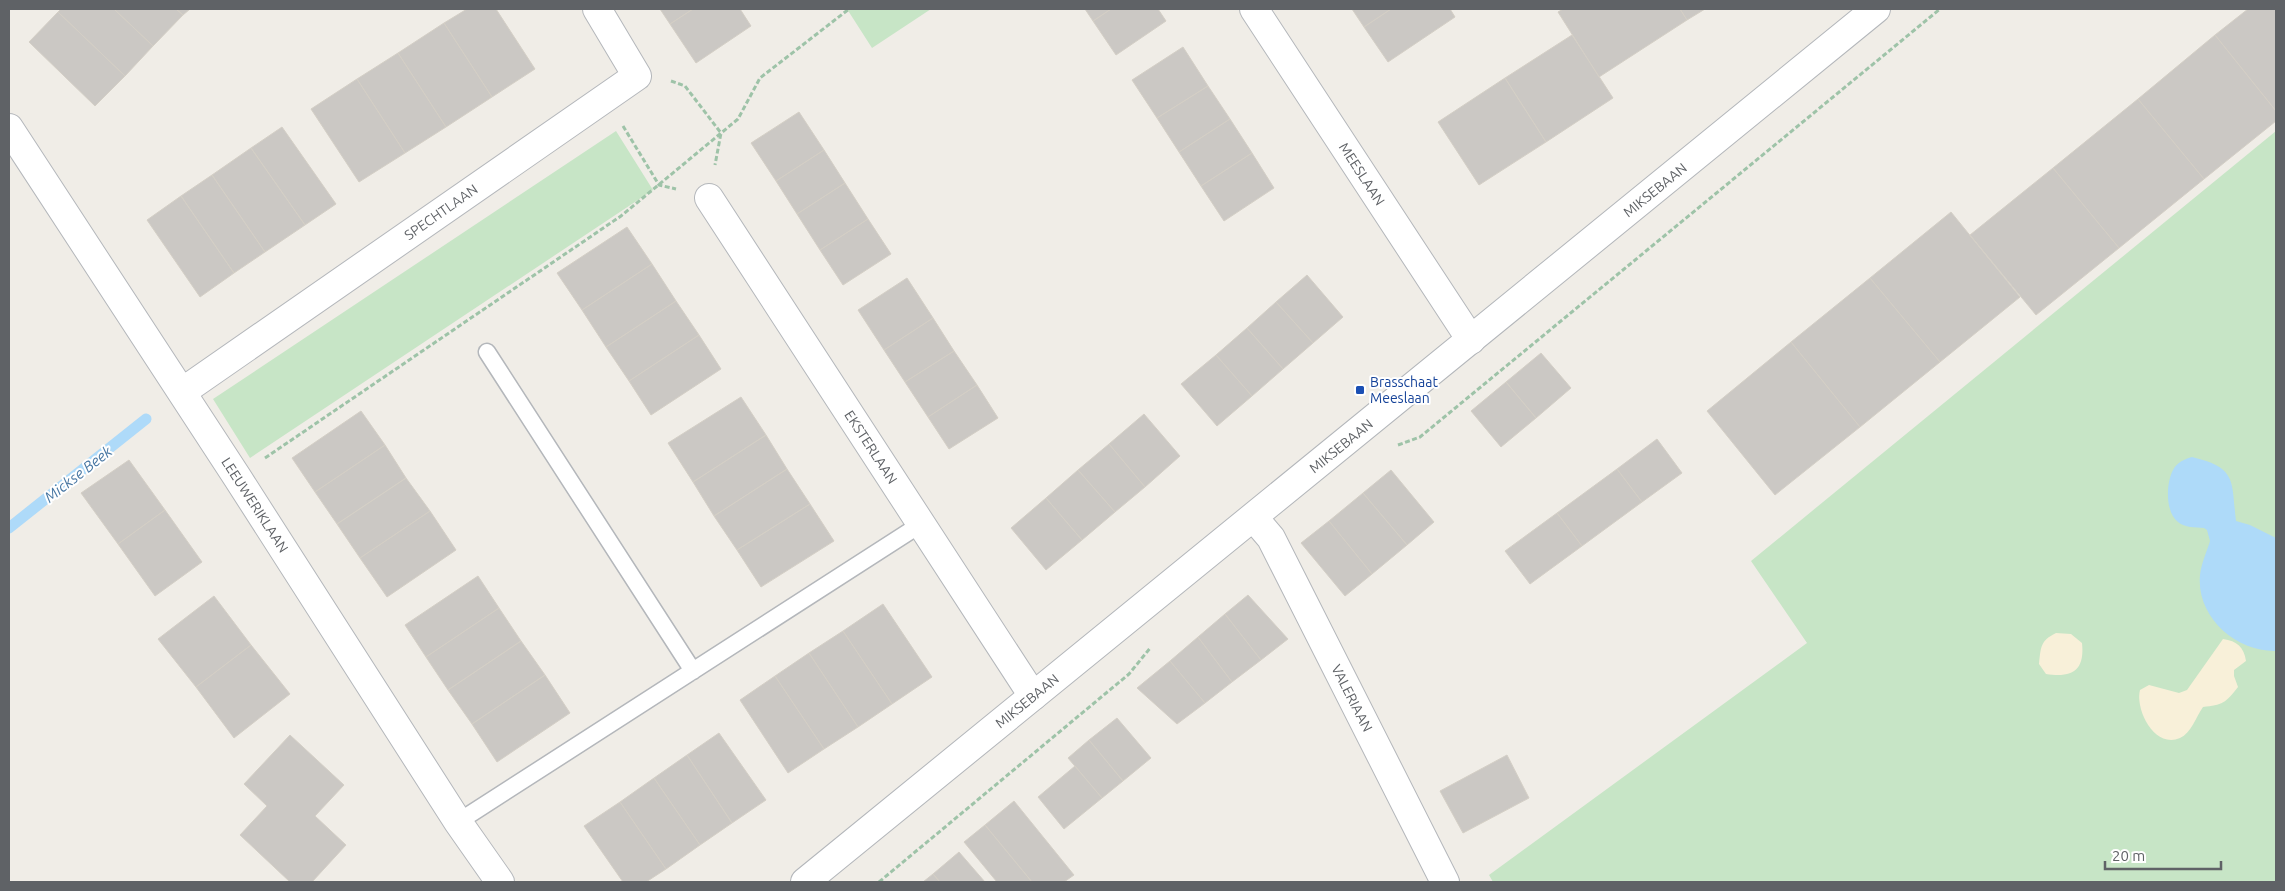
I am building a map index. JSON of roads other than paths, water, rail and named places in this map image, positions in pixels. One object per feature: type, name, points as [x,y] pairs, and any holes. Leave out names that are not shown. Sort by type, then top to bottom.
[{"type":"street","name":"SPECHTLAAN","points":[[182,392],[637,76],[596,9]]},
{"type":"street","name":"MEESLAAN","points":[[1254,9],[1471,340]]},
{"type":"street","name":"MIKSEBAAN","points":[[805,882],[1254,518],[1876,9]]},
{"type":"street","name":"LEEUWERIKLAAN","points":[[9,128],[238,477],[458,822],[500,882]]},
{"type":"street","name":"EKSTERLAAN","points":[[709,198],[1033,696]]},
{"type":"street","name":"VALERIAAN","points":[[1254,518],[1271,538],[1446,882]]},
{"type":"lane","points":[[487,352],[693,671]]},
{"type":"lane","points":[[458,822],[921,524]]},
{"type":"water","points":[[2192,457],[2218,466],[2225,472],[2232,486],[2236,521],[2250,525],[2276,538],[2276,651],[2261,650],[2233,638],[2212,618],[2205,605],[2200,590],[2200,575],[2210,541],[2207,530],[2178,522],[2171,511],[2168,497],[2169,482],[2173,470],[2179,463]]},
{"type":"waterway","name":"Mickse Beek","points":[[9,528],[146,419]]},
{"type":"place","name":"Brasschaat Meeslaan","points":[[1360,390]]}]
